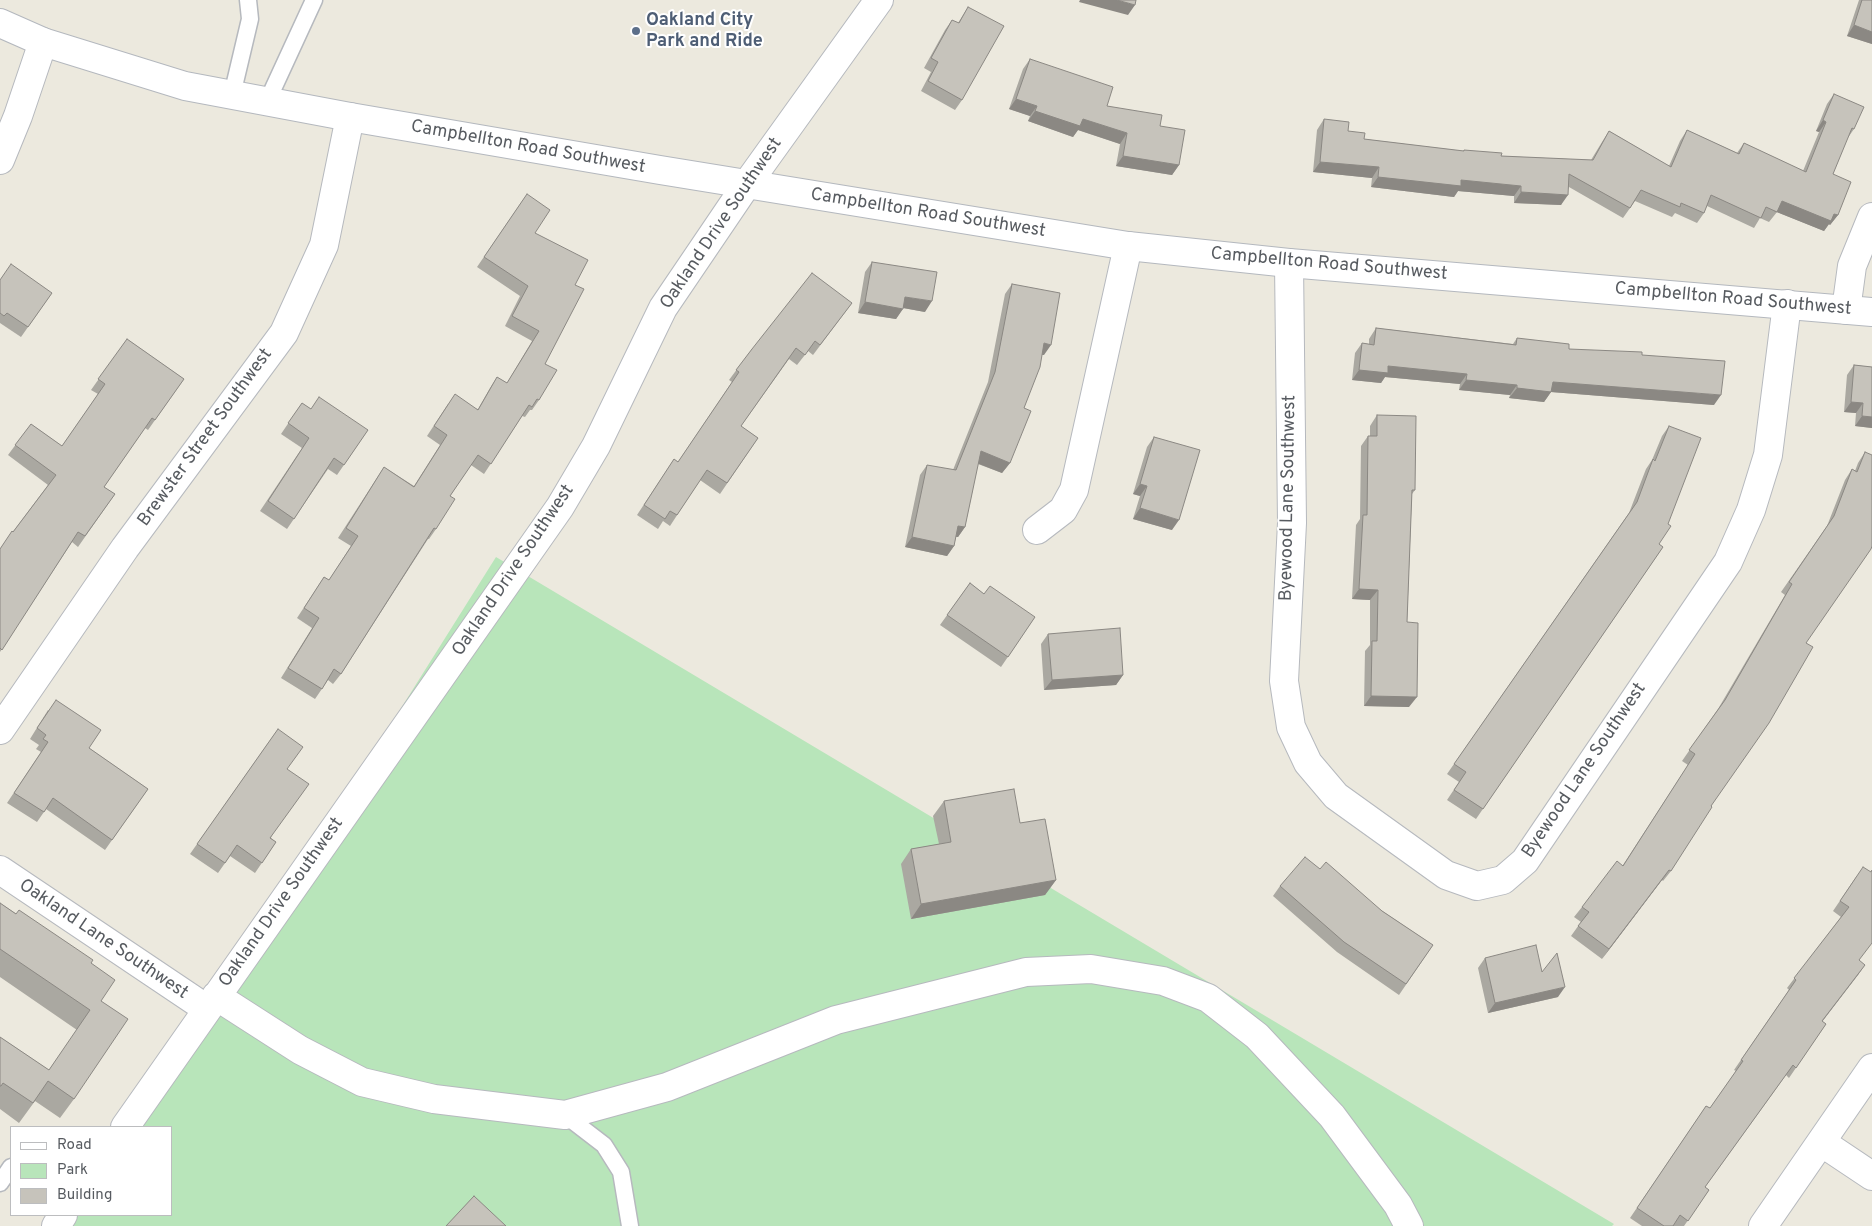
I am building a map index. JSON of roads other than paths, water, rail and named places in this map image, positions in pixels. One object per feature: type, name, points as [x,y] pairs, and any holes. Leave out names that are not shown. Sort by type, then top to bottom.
[{"type":"street","name":"Oakland Drive Southwest","points":[[126,1126],[560,507],[596,446],[663,308],[747,184],[879,0]]},
{"type":"street","name":"Campbellton Road Southwest","points":[[0,23],[43,42],[185,86],[350,117],[1128,246],[1289,263],[1859,311]]},
{"type":"street","points":[[0,160],[18,116],[43,42]]},
{"type":"street","name":"Brewster Street Southwest","points":[[0,730],[125,548],[284,333],[324,246],[350,117]]},
{"type":"street","points":[[1859,311],[1852,266],[1872,217]]},
{"type":"street","points":[[1037,530],[1063,510],[1074,490],[1128,246]]},
{"type":"street","name":"Byewood Lane Southwest","points":[[1289,263],[1292,523],[1284,681],[1291,727],[1308,764],[1336,796],[1446,875],[1477,886],[1503,880],[1525,861],[1728,562],[1752,510],[1768,455],[1786,304]]},
{"type":"street","name":"Oakland Lane Southwest","points":[[0,870],[212,1003],[362,1082],[434,1099],[565,1114]]},
{"type":"street","points":[[565,1114],[667,1087],[836,1020],[1026,972],[1090,969],[1163,981],[1208,998],[1257,1036],[1332,1116],[1398,1205],[1409,1226]]},
{"type":"street","points":[[1763,1226],[1872,1068]]},
{"type":"street","points":[[1821,1142],[1872,1176]]},
{"type":"lane","points":[[232,95],[250,18],[248,0]]},
{"type":"lane","points":[[267,102],[309,1]]},
{"type":"lane","points":[[565,1114],[604,1145],[621,1172],[630,1226]]},
{"type":"lane","points":[[0,1183],[10,1168]]},
{"type":"place","name":"Oakland City Park and Ride","points":[[636,31]]}]
